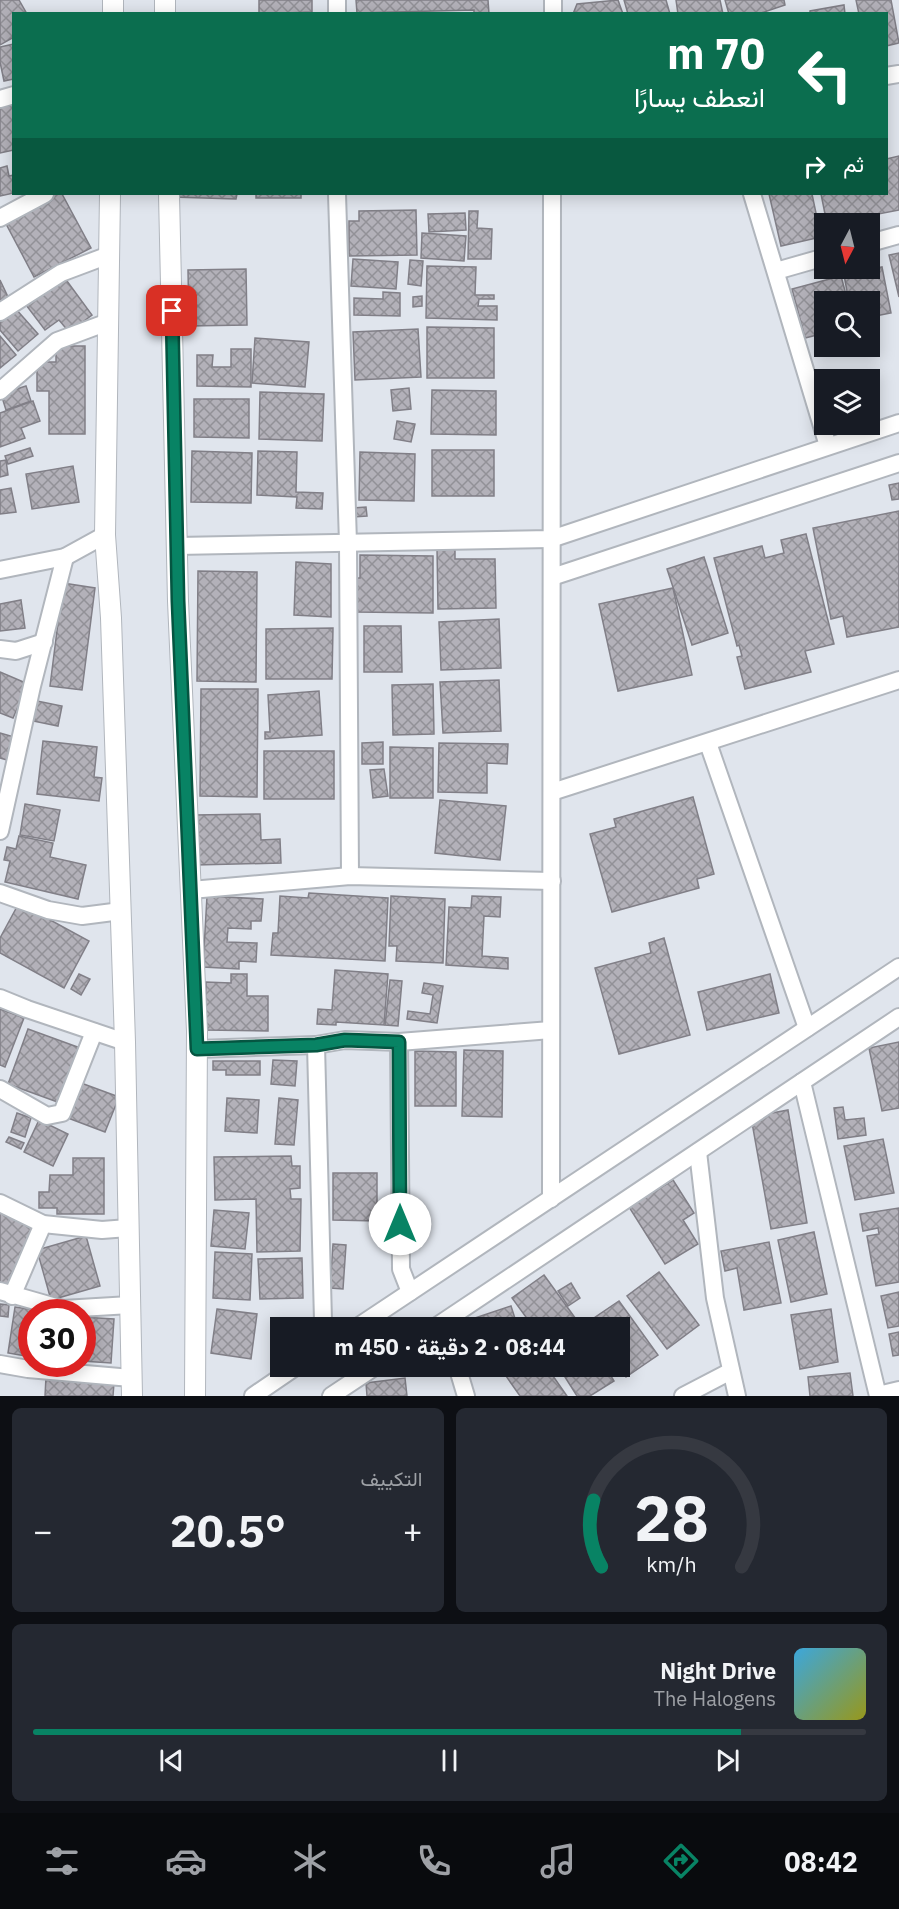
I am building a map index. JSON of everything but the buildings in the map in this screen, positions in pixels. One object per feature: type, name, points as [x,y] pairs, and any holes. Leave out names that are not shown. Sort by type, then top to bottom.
[{"type":"street","points":[[0,218],[43,195]]},
{"type":"street","points":[[0,1364],[132,1387],[125,1042],[111,618],[105,535],[110,195]]},
{"type":"street","points":[[169,195],[177,546],[197,1049],[195,1396]]},
{"type":"street","points":[[337,195],[348,543],[350,876]]},
{"type":"street","points":[[551,1199],[552,195]]},
{"type":"street","points":[[752,195],[828,446]]},
{"type":"street","points":[[880,240],[899,235]]},
{"type":"street","points":[[0,312],[62,273],[109,255]]},
{"type":"street","points":[[776,271],[814,260]]},
{"type":"street","points":[[0,391],[57,341],[108,322]]},
{"type":"street","points":[[177,546],[551,539],[899,423]]},
{"type":"street","points":[[552,577],[899,463]]},
{"type":"street","points":[[0,570],[65,557],[105,535]]},
{"type":"street","points":[[0,831],[65,557]]},
{"type":"street","points":[[0,649],[16,651],[44,642]]},
{"type":"street","points":[[552,792],[899,681]]},
{"type":"street","points":[[708,743],[807,1028]]},
{"type":"street","points":[[191,890],[350,876],[552,881]]},
{"type":"street","points":[[0,893],[48,910],[82,916],[120,911]]},
{"type":"street","points":[[373,1317],[899,967]]},
{"type":"street","points":[[0,998],[125,1042]]},
{"type":"street","points":[[454,1317],[899,1017]]},
{"type":"street","points":[[197,1049],[316,1045],[345,1040],[399,1042],[551,1030]]},
{"type":"street","points":[[0,1089],[47,1116],[62,1113],[94,1032]]},
{"type":"street","points":[[399,1042],[401,1269],[410,1292]]},
{"type":"street","points":[[316,1045],[323,1317]]},
{"type":"street","points":[[802,1082],[878,1395],[899,1390]]},
{"type":"street","points":[[698,1152],[715,1298],[737,1396]]},
{"type":"street","points":[[0,1203],[43,1224],[102,1230],[128,1228]]},
{"type":"street","points":[[43,1224],[6,1294],[63,1309],[130,1305]]},
{"type":"street","points":[[683,1396],[731,1371]]},
{"type":"street","points":[[253,1396],[281,1377]]},
{"type":"street","points":[[338,1394],[361,1377]]},
{"type":"street","points":[[461,1377],[466,1396]]},
{"type":"route","points":[[172,311],[178,601],[197,1049],[316,1045],[345,1040],[399,1042],[400,1224]]}]
